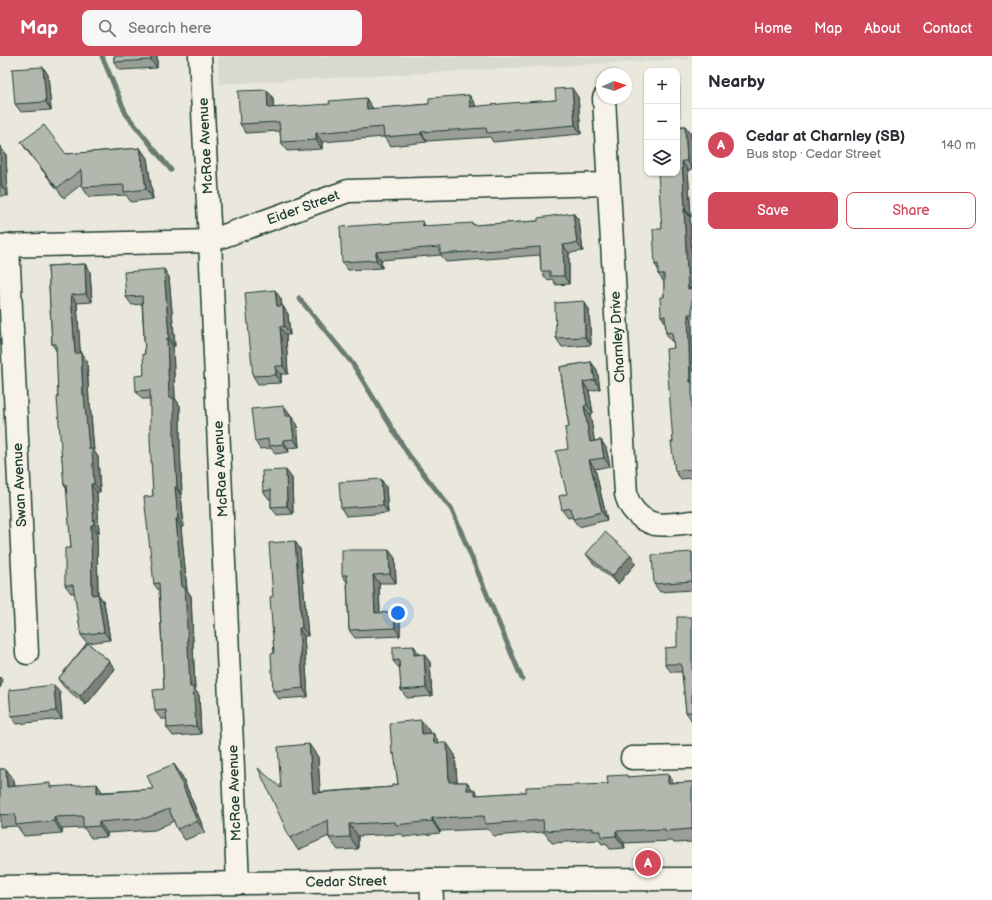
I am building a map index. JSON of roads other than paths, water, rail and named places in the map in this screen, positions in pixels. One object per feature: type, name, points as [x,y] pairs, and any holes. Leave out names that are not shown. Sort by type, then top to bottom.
[{"type":"street","name":"McRae Avenue","points":[[200,56],[210,241],[238,883]]},
{"type":"street","name":"Charnley Drive","points":[[604,104],[626,494],[628,504],[645,520],[656,524],[692,522]]},
{"type":"street","name":"Eider Street","points":[[4,245],[210,241],[348,191],[608,184]]},
{"type":"street","name":"Swan Avenue","points":[[4,245],[27,653]]},
{"type":"street","points":[[632,758],[692,757]]},
{"type":"street","name":"Cedar Street","points":[[0,887],[238,883],[432,890],[692,879]]},
{"type":"waterway","points":[[102,56],[126,114],[171,170]]},
{"type":"waterway","points":[[299,298],[352,363],[408,454],[452,510],[522,679]]},
{"type":"place","name":"Cedar at Charnley (SB)","points":[[648,863]]}]
